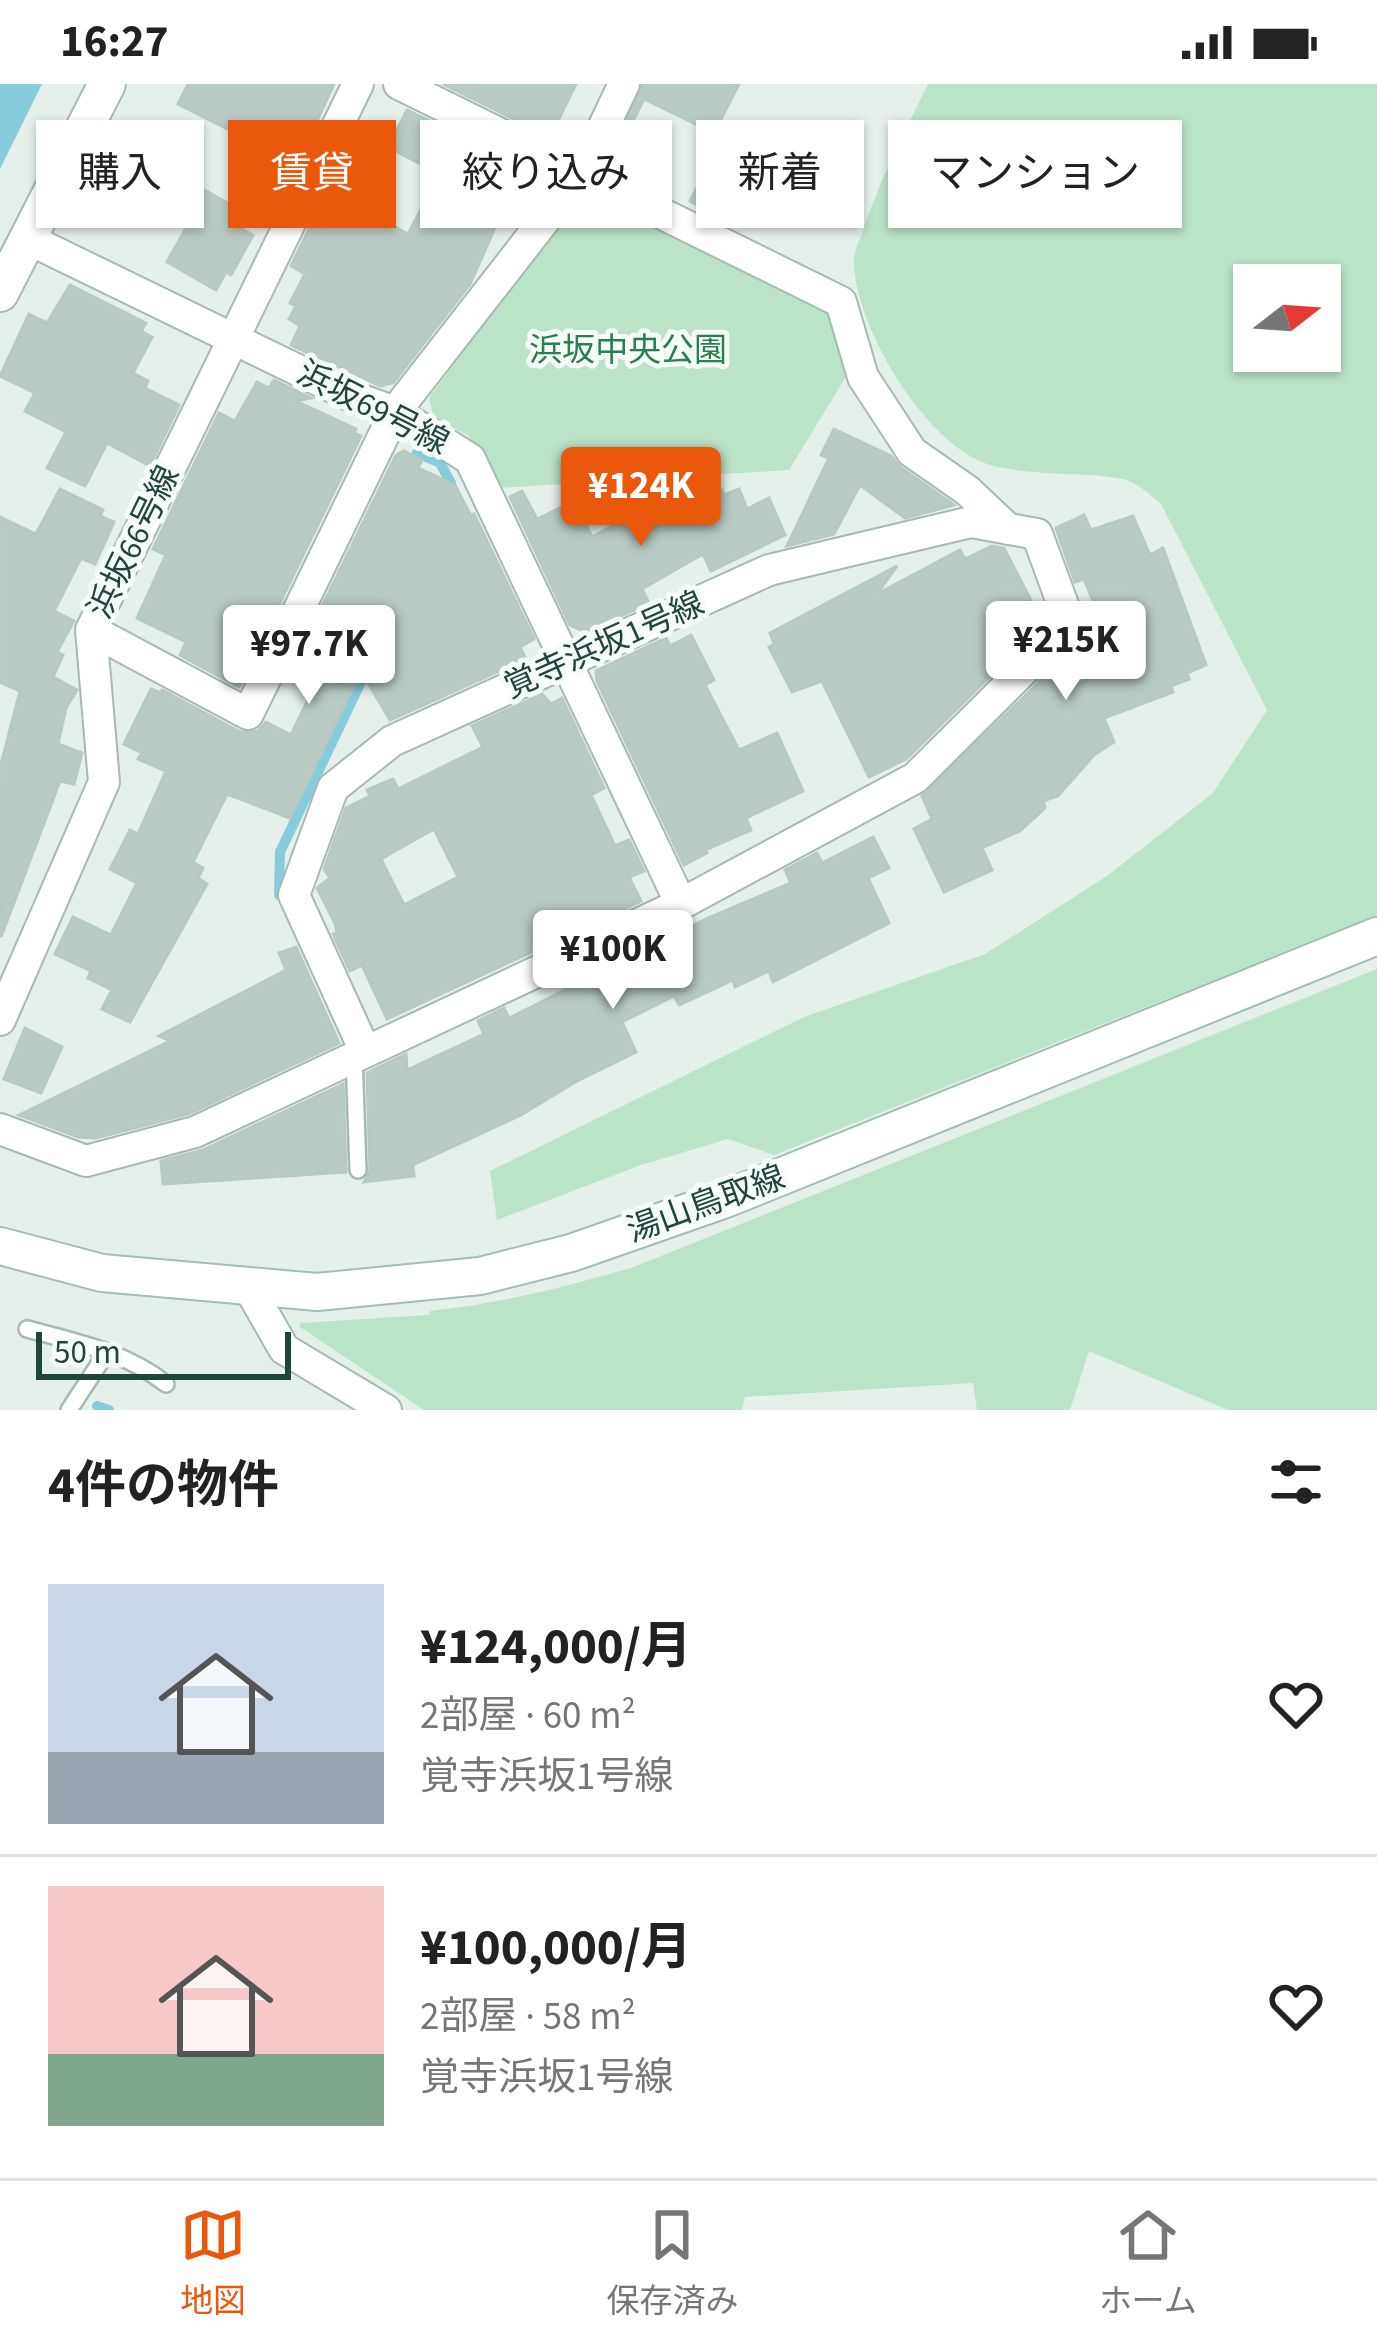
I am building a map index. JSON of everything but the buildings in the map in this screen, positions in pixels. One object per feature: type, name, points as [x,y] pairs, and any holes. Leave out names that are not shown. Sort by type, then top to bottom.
[{"type":"main road","points":[[0,293],[107,84]]},
{"type":"main road","name":"湯山鳥取線","points":[[0,1246],[102,1273],[317,1292],[480,1276],[571,1252],[851,1150],[1377,936]]},
{"type":"street","name":"浜坂66号線","points":[[0,1019],[104,782],[91,630],[358,84]]},
{"type":"street","points":[[399,84],[474,120]]},
{"type":"street","points":[[607,120],[625,84]]},
{"type":"street","points":[[0,1130],[86,1161],[195,1132],[681,904],[915,778],[1070,624],[1037,534],[1008,529],[968,491],[912,452],[862,377],[841,302],[672,217]]},
{"type":"street","points":[[91,630],[248,714],[395,412],[538,228]]},
{"type":"street","name":"浜坂69号線","points":[[26,238],[395,412],[470,459],[681,904]]},
{"type":"street","name":"覚寺浜坂1号線","points":[[359,1054],[294,895],[334,788],[392,740],[769,570],[970,522],[1008,529]]},
{"type":"street","points":[[248,1286],[284,1349],[386,1410]]},
{"type":"lane","points":[[358,1170],[359,1054]]},
{"type":"lane","points":[[27,1329],[145,1367],[166,1384]]},
{"type":"lane","points":[[69,1410],[107,1352]]},
{"type":"green space","points":[[928,84],[1377,84],[1377,915],[774,1155],[728,1139],[641,1165],[497,1220],[490,1171],[804,1017],[985,954],[1107,876],[1213,793],[1267,710],[1161,504],[1123,479],[1011,469],[969,455],[944,437],[900,383],[881,351],[858,289],[854,258],[888,169],[888,228],[1182,228],[1182,120],[911,120]]},
{"type":"green space","name":"浜坂中央公園","points":[[672,225],[817,299],[833,318],[850,370],[789,470],[499,488],[468,435],[434,419],[429,398],[555,228]]},
{"type":"green space","points":[[1377,969],[1377,1410],[1228,1410],[1089,1351],[1070,1410],[977,1410],[973,1383],[745,1397],[742,1410],[424,1410],[300,1327],[300,1323],[429,1315],[430,1311],[531,1294],[631,1268]]},
{"type":"water","points":[[0,84],[42,84],[0,169]]},
{"type":"waterway","points":[[417,453],[440,463],[451,483],[447,491]]},
{"type":"waterway","points":[[279,895],[280,852],[368,667]]},
{"type":"waterway","points":[[97,1406],[109,1410]]}]
